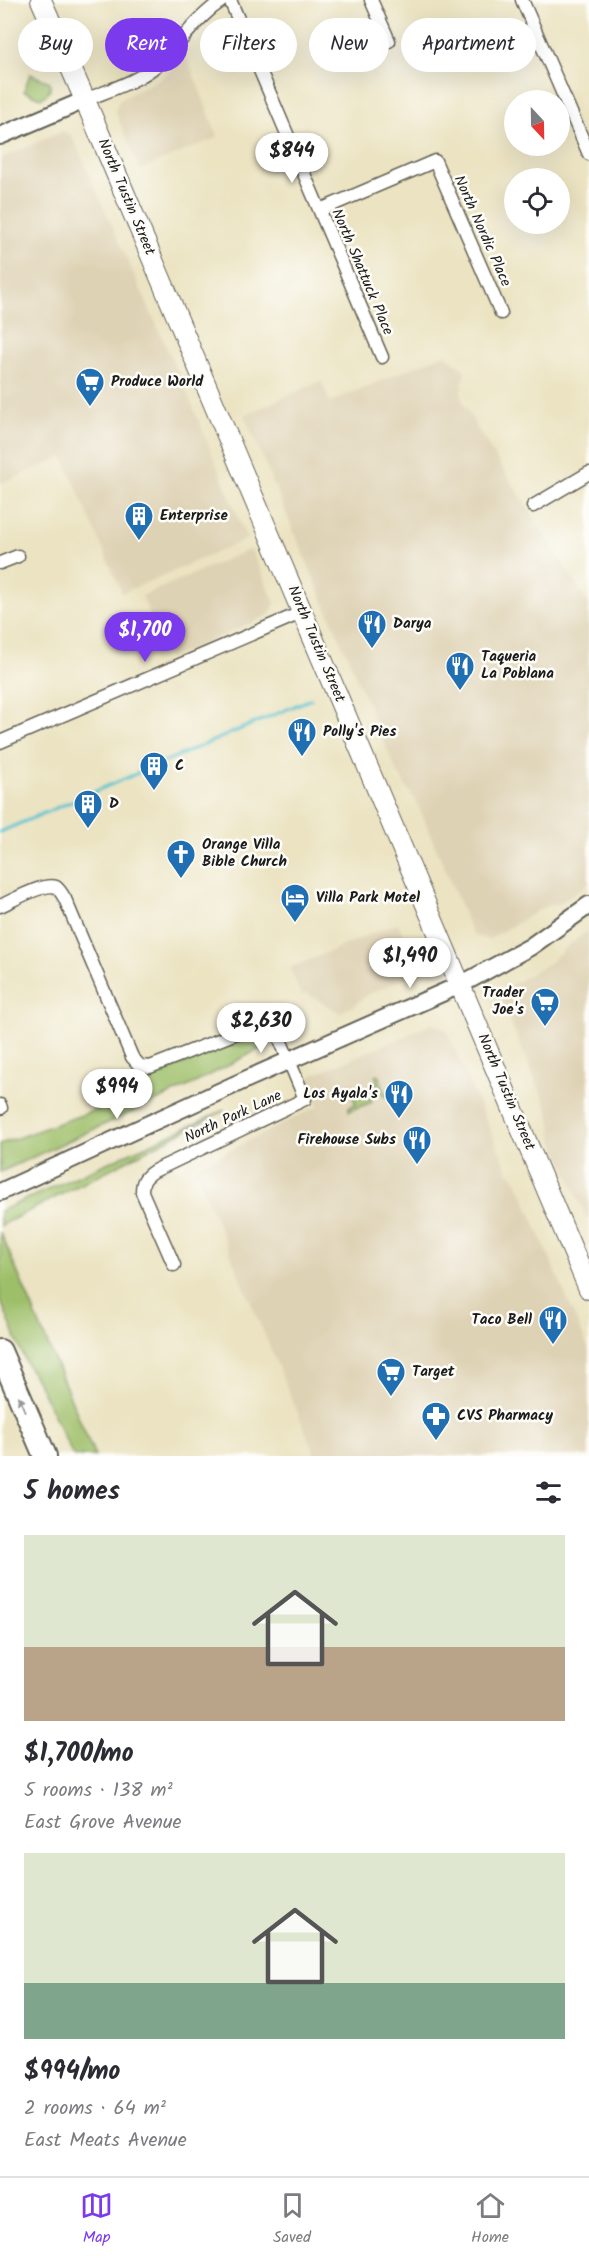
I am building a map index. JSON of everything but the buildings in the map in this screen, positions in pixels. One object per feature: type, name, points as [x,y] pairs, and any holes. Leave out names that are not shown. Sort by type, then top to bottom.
[{"type":"highway","points":[[0,1351],[45,1456]]},
{"type":"main road","name":"North Tustin Street","points":[[41,0],[86,100],[589,1289]]},
{"type":"street","points":[[0,136],[150,71],[195,22],[223,0]]},
{"type":"street","name":"North Shattuck Place","points":[[230,0],[382,357]]},
{"type":"street","points":[[371,0],[379,18]]},
{"type":"street","points":[[522,0],[584,127],[589,154]]},
{"type":"street","name":"North Nordic Place","points":[[320,210],[435,161],[501,313]]},
{"type":"street","points":[[533,506],[589,472]]},
{"type":"street","points":[[0,563],[18,556]]},
{"type":"street","points":[[0,742],[303,612]]},
{"type":"street","name":"North Park Lane","points":[[0,906],[37,889],[53,886],[59,889],[132,1057],[140,1066],[150,1067],[250,1028],[267,1025],[275,1030],[305,1099],[146,1176],[142,1183],[142,1192],[174,1265]]},
{"type":"street","points":[[0,1192],[460,986],[530,947],[589,905]]},
{"type":"shaded area","points":[[188,60],[218,137],[140,170],[115,111],[119,100],[162,78],[168,72],[188,72]]},
{"type":"shaded area","points":[[63,131],[72,136],[191,402],[247,539],[122,593],[63,457],[0,484],[0,159]]},
{"type":"shaded area","points":[[445,354],[465,371],[461,391],[462,400],[477,428],[589,604],[589,883],[560,903],[544,907],[488,940],[473,935],[417,803],[396,770],[244,415],[321,381],[330,402]]},
{"type":"shaded area","points":[[251,549],[275,603],[272,611],[267,616],[169,659],[142,596]]},
{"type":"shaded area","points":[[398,923],[414,961],[408,977],[368,994],[340,1013],[306,993],[301,995],[290,968]]},
{"type":"shaded area","points":[[589,930],[589,1224],[554,1142],[549,1112],[502,1002],[506,989],[552,961],[567,946]]},
{"type":"shaded area","points":[[432,1024],[446,1029],[508,1170],[517,1181],[589,1350],[589,1456],[316,1456],[194,1168],[318,1106],[310,1086],[311,1076]]},
{"type":"green space","points":[[30,74],[50,82],[49,92],[41,98],[24,91]]},
{"type":"green space","points":[[256,1034],[257,1037],[264,1038],[263,1047],[191,1085],[0,1172],[0,1144],[138,1095],[147,1078]]},
{"type":"green space","points":[[378,1074],[387,1096],[384,1097],[380,1089],[369,1094],[372,1102],[349,1111],[349,1107],[356,1104],[349,1089],[342,1092],[341,1089],[350,1084],[355,1094],[378,1083],[375,1075]]},
{"type":"green space","points":[[225,1110],[0,1226],[0,1211]]},
{"type":"green space","points":[[0,1232],[95,1456],[73,1456],[42,1390],[26,1363],[0,1299]]},
{"type":"waterway","points":[[0,832],[311,699]]},
{"type":"place","name":"Produce World","points":[[90,408]]},
{"type":"place","name":"Enterprise","points":[[139,542]]},
{"type":"place","name":"Darya","points":[[372,650]]},
{"type":"place","name":"Taqueria La Poblana","points":[[460,692]]},
{"type":"place","name":"Polly's Pies","points":[[302,758]]},
{"type":"place","name":"C","points":[[154,792]]},
{"type":"place","name":"D","points":[[88,830]]},
{"type":"place","name":"Orange Villa Bible Church","points":[[181,880]]},
{"type":"place","name":"Villa Park Motel","points":[[295,924]]},
{"type":"place","name":"Trader Joe's","points":[[545,1028]]},
{"type":"place","name":"Los Ayala's","points":[[399,1120]]},
{"type":"place","name":"Firehouse Subs","points":[[417,1166]]},
{"type":"place","name":"Taco Bell","points":[[553,1346]]},
{"type":"place","name":"Target","points":[[391,1398]]},
{"type":"place","name":"CVS Pharmacy","points":[[436,1442]]}]
